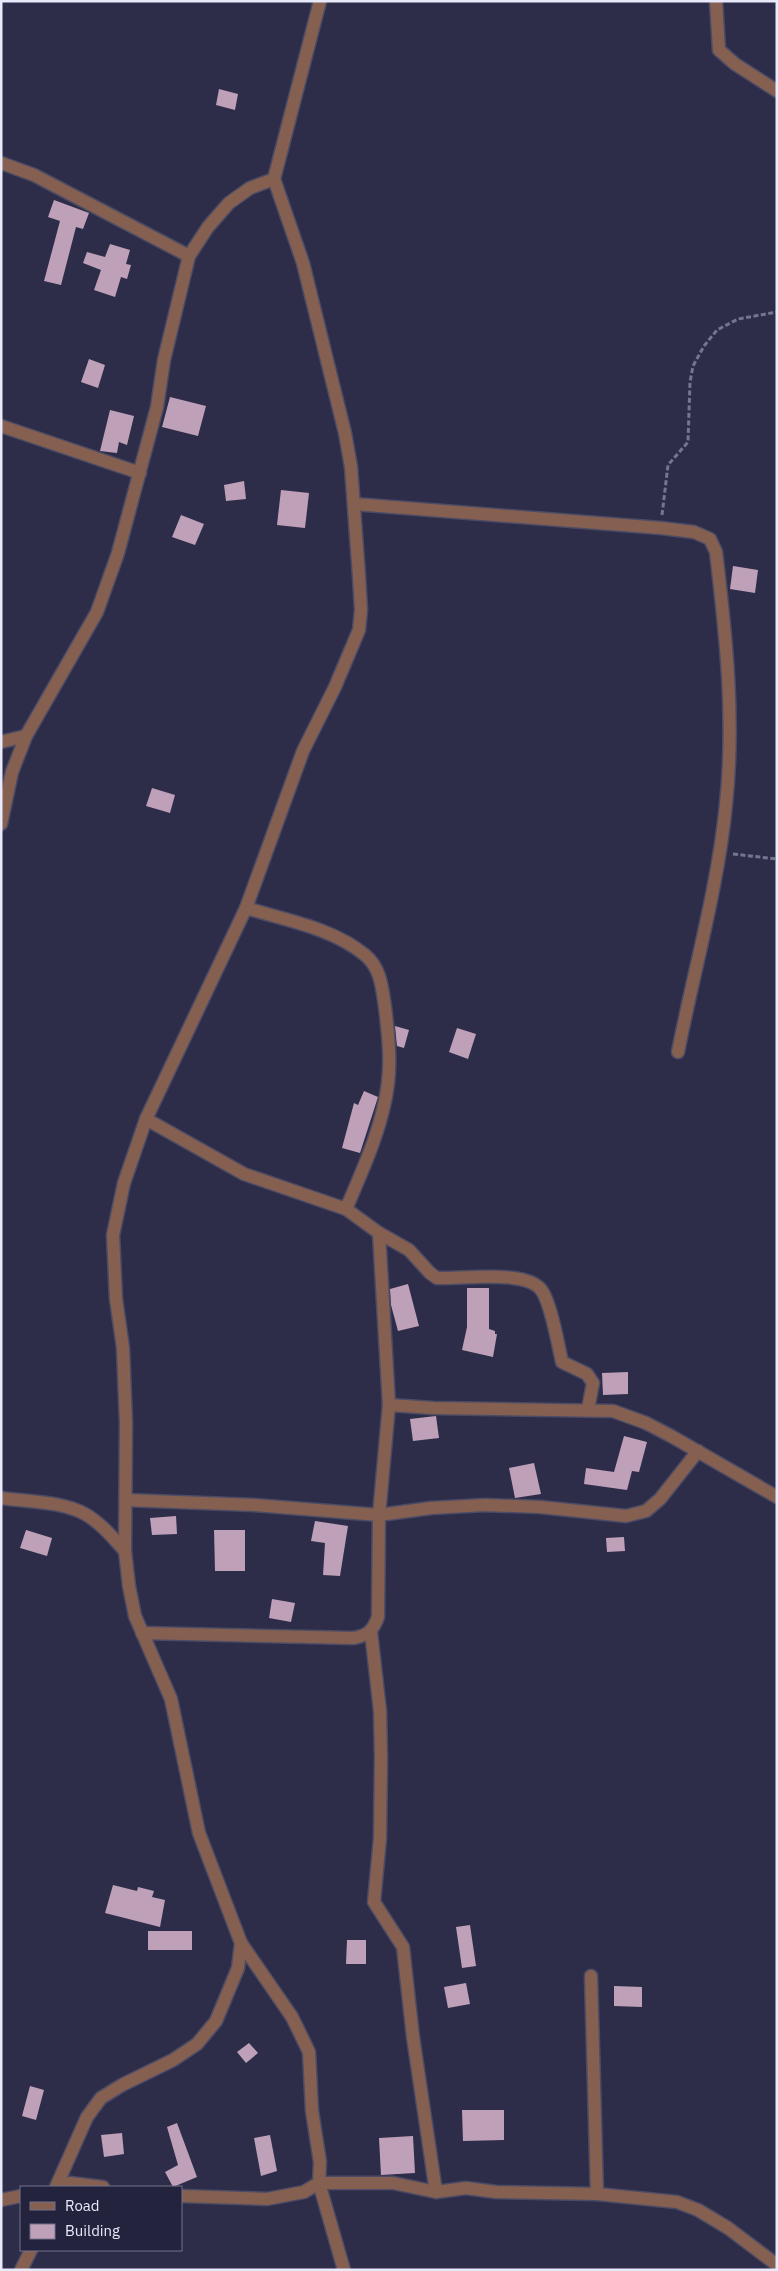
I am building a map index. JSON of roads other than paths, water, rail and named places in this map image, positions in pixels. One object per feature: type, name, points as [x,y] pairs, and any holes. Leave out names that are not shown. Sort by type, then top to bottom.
[{"type":"street","points":[[320,1],[274,179],[303,263],[337,398],[349,458],[361,610],[358,630],[335,687],[303,751],[246,908],[146,1119],[124,1183],[113,1235],[116,1299],[123,1348],[126,1500],[125,1551],[135,1616],[171,1699],[179,1731],[186,1780],[199,1833],[241,1943],[292,2017],[309,2052],[312,2111],[320,2162],[319,2183],[344,2270]]},
{"type":"street","points":[[716,1],[719,50],[735,64],[777,91]]},
{"type":"street","points":[[1,164],[34,175],[189,256]]},
{"type":"street","points":[[1,824],[12,772],[26,736],[96,612],[118,552],[157,406],[164,360],[189,256],[208,227],[228,204],[250,188],[274,179]]},
{"type":"street","points":[[1,426],[140,473]]},
{"type":"street","points":[[354,504],[661,528],[694,532],[710,538],[716,552],[727,640],[730,762],[720,853],[678,1052]]},
{"type":"street","points":[[1,742],[26,736]]},
{"type":"street","points":[[246,908],[318,930],[346,942],[374,964],[378,974],[386,1018],[389,1067],[388,1085],[367,1161],[346,1209]]},
{"type":"street","points":[[146,1119],[244,1174],[346,1209],[379,1233],[409,1250],[430,1274],[437,1278],[517,1278],[538,1286],[543,1292],[562,1362],[587,1374],[593,1383],[588,1409]]},
{"type":"street","points":[[379,1233],[389,1405],[379,1515],[378,1617],[371,1632],[380,1711],[382,1758],[380,1838],[374,1902],[402,1947],[436,2192]]},
{"type":"street","points":[[389,1405],[433,1408],[588,1409],[613,1411],[628,1416],[698,1451],[777,1498]]},
{"type":"street","points":[[126,1500],[254,1505],[379,1515],[431,1508],[485,1505],[540,1506],[626,1516],[646,1511],[660,1499],[698,1451]]},
{"type":"street","points":[[1,1498],[70,1508],[85,1514],[106,1530],[125,1551]]},
{"type":"street","points":[[142,1633],[353,1638],[371,1632]]},
{"type":"street","points":[[57,2186],[87,2117],[101,2098],[122,2085],[173,2060],[197,2044],[216,2021],[238,1968],[241,1943]]},
{"type":"street","points":[[591,1976],[597,2194]]},
{"type":"street","points":[[60,2186],[70,2183],[95,2186]]},
{"type":"street","points":[[182,2196],[267,2199],[304,2192],[319,2183],[393,2183],[436,2192],[466,2188],[496,2192],[597,2194],[677,2202],[698,2210],[728,2228],[777,2265]]},
{"type":"street","points":[[1,2200],[20,2196]]},
{"type":"street","points":[[21,2270],[30,2251]]}]
